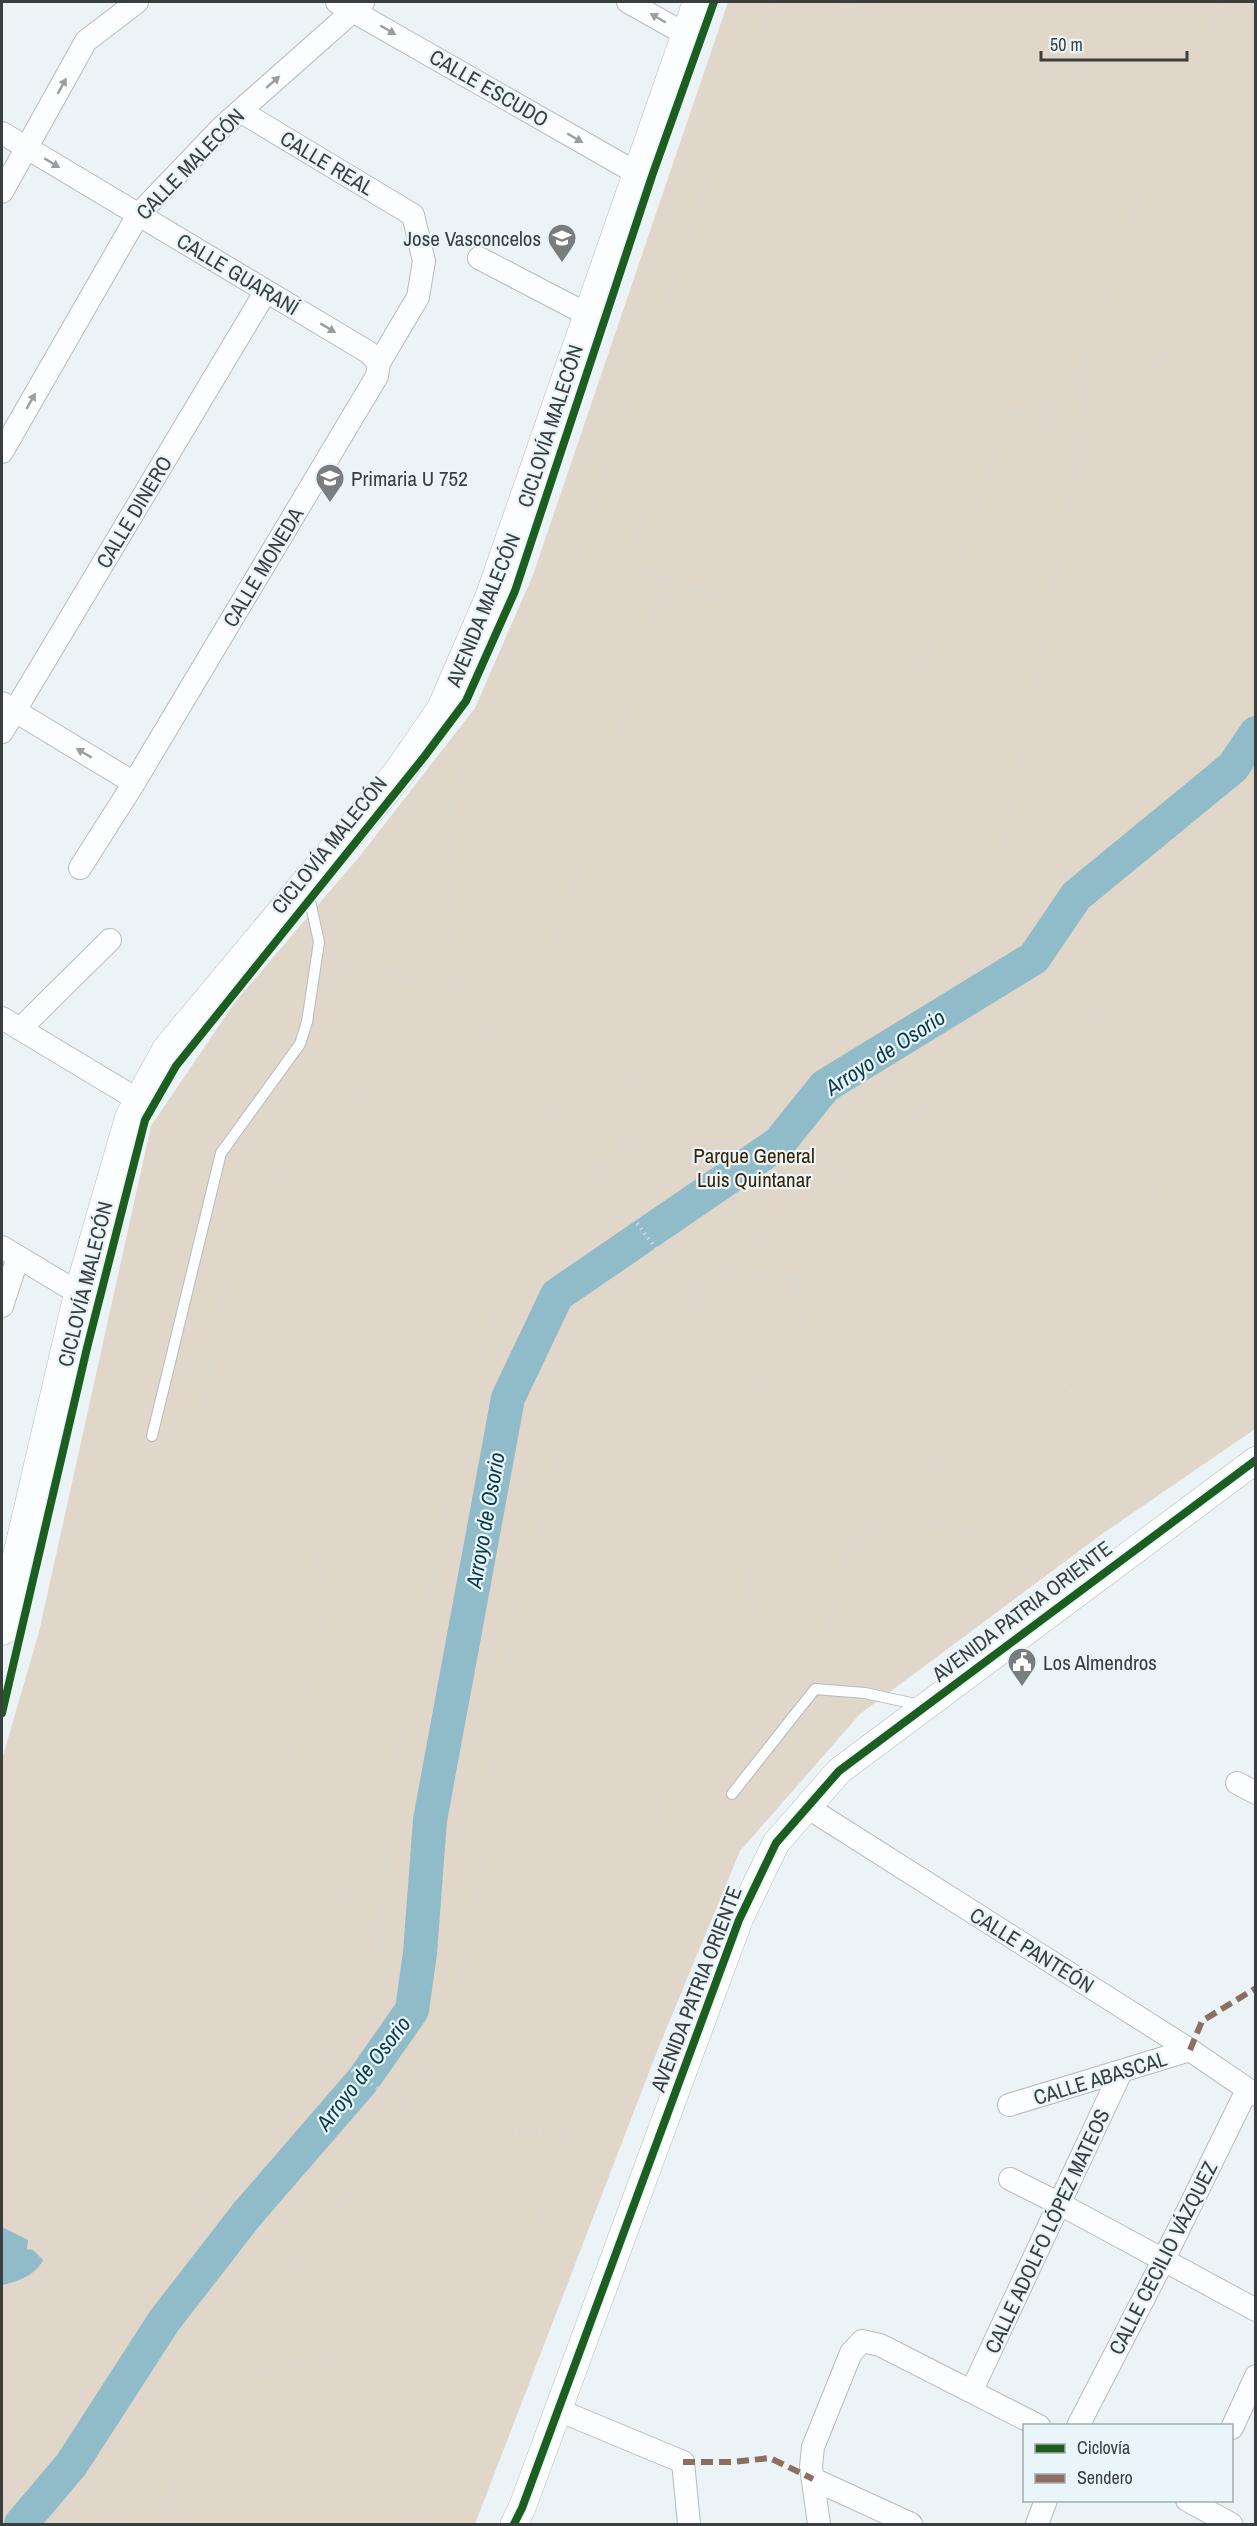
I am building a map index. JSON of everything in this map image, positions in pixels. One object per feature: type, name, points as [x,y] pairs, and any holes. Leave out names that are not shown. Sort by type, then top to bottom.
[{"type":"main road","name":"AVENIDA MALECÓN","points":[[2,1629],[80,1294],[131,1118],[168,1050],[399,773],[443,709],[491,598],[699,2]]},
{"type":"street","points":[[2,192],[86,41],[137,2]]},
{"type":"street","points":[[628,2],[687,35]]},
{"type":"street","name":"CALLE MALECÓN","points":[[2,452],[138,215],[222,127],[352,5]]},
{"type":"street","name":"CALLE ESCUDO","points":[[352,5],[640,175]]},
{"type":"street","name":"CALLE REAL","points":[[240,111],[414,215]]},
{"type":"street","name":"CALLE GUARANÍ","points":[[2,133],[368,352],[379,363]]},
{"type":"street","name":"CALLE MONEDA","points":[[80,868],[134,783],[377,376],[379,363],[418,297],[424,261],[414,215]]},
{"type":"street","points":[[479,258],[590,316]]},
{"type":"street","name":"CALLE DINERO","points":[[2,732],[8,707],[266,291]]},
{"type":"street","points":[[8,707],[134,783]]},
{"type":"street","points":[[110,940],[11,1024],[140,1101]]},
{"type":"street","points":[[2,1306],[10,1252],[80,1294]]},
{"type":"street","name":"AVENIDA PATRIA ORIENTE","points":[[514,2524],[522,2508],[739,1920],[776,1843],[839,1771],[1256,1460]]},
{"type":"street","name":"CALLE PANTEÓN","points":[[807,1808],[1190,2050],[1251,2092]]},
{"type":"street","name":"CALLE ABASCAL","points":[[1009,2105],[1190,2050]]},
{"type":"street","name":"CALLE ADOLFO LÓPEZ MATEOS","points":[[972,2390],[1121,2072]]},
{"type":"street","name":"CALLE CECILIO VÁZQUEZ","points":[[1078,2424],[1251,2092]]},
{"type":"street","points":[[1010,2179],[1256,2310]]},
{"type":"street","points":[[819,2524],[811,2467],[813,2447],[851,2353],[862,2341],[880,2345],[1035,2424]]},
{"type":"street","points":[[1233,2426],[1256,2376]]},
{"type":"street","points":[[558,2410],[683,2462],[689,2524]]},
{"type":"street","points":[[813,2479],[911,2524]]},
{"type":"street","points":[[1037,2524],[1045,2502]]},
{"type":"street","points":[[1193,2502],[1231,2524]]},
{"type":"lane","points":[[152,1436],[221,1153],[300,1044],[311,1000],[319,942],[306,883]]},
{"type":"lane","points":[[732,1794],[815,1689],[865,1692],[924,1706]]},
{"type":"path","points":[[772,2],[546,641],[485,710],[450,802],[453,984],[917,1586]]},
{"type":"path","points":[[836,2],[1156,143]]},
{"type":"path","points":[[2,2505],[15,2490],[85,2358],[103,2311],[150,2243],[235,2168],[287,2115],[346,2026],[379,1961],[392,1784],[467,1411],[489,1332],[514,1272],[554,1202],[621,1149],[746,1063],[1002,850],[1032,706],[1070,493],[1082,453],[1088,359],[1156,143],[1203,58],[1219,2]]},
{"type":"path","points":[[1082,453],[1212,297],[1256,249]]},
{"type":"path","points":[[1043,417],[1088,359]]},
{"type":"path","points":[[658,472],[626,565],[924,669],[1009,412],[1043,417],[1082,453]]},
{"type":"path","points":[[621,1149],[633,1080],[556,945],[667,579]]},
{"type":"path","points":[[656,611],[696,589]]},
{"type":"path","points":[[96,2524],[217,2323],[294,2258],[373,2164],[449,2021],[469,1955],[515,1614],[561,1456],[591,1387],[628,1348],[660,1320],[693,1296],[1127,946],[1138,910],[1179,882],[1256,889]]},
{"type":"path","points":[[1099,1004],[1086,1067],[1133,1135],[1157,1188],[1137,1287],[1020,1459],[980,1488],[942,1472],[802,1323],[797,1279],[872,1197],[978,1101],[1099,1004],[1219,925],[1256,915]]},
{"type":"path","points":[[356,940],[347,968],[453,984]]},
{"type":"path","points":[[252,996],[300,1044],[363,1096],[361,1118],[275,1181],[230,1265],[197,1443],[233,1528],[316,1550],[329,1600],[276,1815],[381,1938]]},
{"type":"path","points":[[633,1080],[724,1043]]},
{"type":"path","points":[[719,1274],[797,1279]]},
{"type":"path","points":[[409,2524],[475,2418],[494,2369],[568,2129],[663,1865],[658,1815],[662,1784],[672,1755],[739,1662],[754,1622],[749,1572],[731,1530],[705,1481],[647,1424],[591,1387]]},
{"type":"path","points":[[815,1689],[847,1552],[874,1532],[916,1518],[1032,1550],[1087,1529]]},
{"type":"path","points":[[327,2054],[403,2106]]},
{"type":"path","points":[[421,2074],[474,2116],[501,2127],[530,2132],[568,2129]]},
{"type":"path","points":[[294,2258],[301,2287],[316,2325],[338,2361]]},
{"type":"path","points":[[168,2524],[167,2516],[176,2481],[188,2453],[212,2416],[240,2386],[265,2372],[303,2364],[361,2360],[406,2368],[452,2392],[484,2394]]},
{"type":"path","points":[[125,2477],[141,2488],[167,2516]]},
{"type":"green space","name":"Parque General Luis Quintanar","points":[[728,2],[1255,2],[1255,1429],[1102,1534],[860,1714],[740,1851],[658,2049],[475,2524],[2,2524],[2,1759],[39,1632],[151,1126],[235,1002],[359,857],[475,708],[533,575]]},
{"type":"water","points":[[2,2227],[28,2240],[27,2249],[33,2250],[43,2260],[31,2274],[2,2285]]},
{"type":"waterway","name":"Arroyo de Osorio","points":[[21,2524],[71,2465],[164,2321],[247,2214],[363,2080],[412,2010],[420,1953],[430,1820],[508,1398],[557,1295],[779,1143],[825,1086],[1034,958],[1076,896],[1233,767],[1256,733]]},
{"type":"marked path","points":[[1190,2050],[1202,2021],[1256,1988]]},
{"type":"marked path","points":[[683,2462],[733,2462],[770,2458],[813,2479]]},
{"type":"cycle path","name":"CICLOVÍA MALECÓN","points":[[2,1713],[87,1348],[145,1120],[176,1066],[424,757],[466,701],[515,591],[652,176],[714,2]]},
{"type":"cycle path","points":[[514,2524],[522,2508],[739,1920],[776,1843],[839,1771],[1256,1460]]},
{"type":"place","name":"Jose Vasconcelos","points":[[562,264]]},
{"type":"place","name":"Primaria U 752","points":[[330,504]]},
{"type":"place","name":"Los Almendros","points":[[1022,1688]]}]
